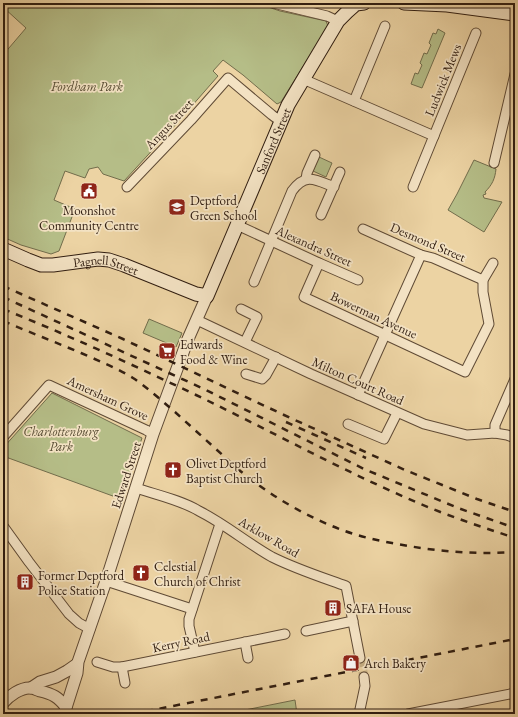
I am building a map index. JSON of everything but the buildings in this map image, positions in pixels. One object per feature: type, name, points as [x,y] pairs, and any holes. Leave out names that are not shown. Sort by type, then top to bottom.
[{"type":"main road","name":"Sanford Street","points":[[206,296],[237,225],[277,117],[288,105],[338,21],[356,4],[364,3]]},
{"type":"main road","points":[[404,3],[447,4],[515,14]]},
{"type":"main road","name":"Pagnell Street","points":[[3,249],[41,265],[53,265],[98,259],[109,260],[196,294],[206,296]]},
{"type":"street","points":[[273,3],[327,16],[338,21]]},
{"type":"street","points":[[354,101],[385,26]]},
{"type":"street","name":"Ludwick Mews","points":[[414,187],[476,33]]},
{"type":"street","points":[[494,162],[515,74]]},
{"type":"street","name":"Angus Street","points":[[127,187],[191,120],[228,78],[277,117]]},
{"type":"street","name":"Ludwick Mews","points":[[303,79],[434,136]]},
{"type":"street","points":[[306,179],[315,155]]},
{"type":"street","points":[[322,215],[340,172]]},
{"type":"street","points":[[254,282],[270,240],[292,191],[298,184],[306,179],[315,179],[334,187]]},
{"type":"street","name":"Alexandra Street","points":[[237,225],[358,280]]},
{"type":"street","name":"Desmond Street","points":[[363,229],[421,255],[434,258],[482,280]]},
{"type":"street","points":[[358,395],[421,255]]},
{"type":"street","points":[[482,280],[493,262]]},
{"type":"street","name":"Bowerman Avenue","points":[[319,263],[304,297],[466,372],[489,324],[482,280]]},
{"type":"street","name":"Edward Street","points":[[65,711],[76,673],[77,664],[106,582],[153,434],[188,339],[206,296]]},
{"type":"street","points":[[241,309],[257,317],[245,342]]},
{"type":"street","name":"Milton Court Road","points":[[197,320],[397,413],[424,424],[467,435],[495,433],[515,438]]},
{"type":"street","points":[[246,374],[262,379],[266,375],[276,357]]},
{"type":"street","points":[[495,433],[495,425],[515,379]]},
{"type":"street","name":"Amersham Grove","points":[[3,437],[49,385],[153,434]]},
{"type":"street","points":[[348,424],[384,439],[397,413]]},
{"type":"street","name":"Arklow Road","points":[[136,488],[187,505],[290,566],[346,586],[360,658]]},
{"type":"street","points":[[195,652],[189,619],[220,524]]},
{"type":"street","points":[[5,532],[69,614],[79,623],[90,629]]},
{"type":"street","points":[[106,582],[192,609]]},
{"type":"street","points":[[306,630],[353,621]]},
{"type":"street","name":"Kerry Road","points":[[97,662],[113,667],[122,667],[285,634]]},
{"type":"street","points":[[245,642],[248,658]]},
{"type":"street","points":[[3,703],[14,693],[31,688],[40,682],[67,672],[77,664]]},
{"type":"street","points":[[122,667],[125,683]]},
{"type":"street","points":[[359,714],[365,686],[364,677]]},
{"type":"street","name":"Edward Street","points":[[31,688],[48,693],[59,699],[65,711]]},
{"type":"street","points":[[408,714],[515,693]]},
{"type":"green space","name":"Fordham Park","points":[[9,3],[256,3],[280,11],[326,21],[328,26],[281,102],[277,104],[223,60],[213,71],[218,76],[124,181],[103,174],[98,167],[89,169],[85,178],[65,171],[54,200],[75,209],[59,251],[51,254],[21,245],[3,237],[3,55],[26,28],[4,8]]},
{"type":"green space","points":[[438,29],[445,33],[422,88],[411,84],[415,73],[418,74],[422,65],[420,63],[424,53],[427,54],[431,45],[429,43],[433,33],[436,34]]},
{"type":"green space","points":[[319,157],[332,163],[326,177],[313,171]]},
{"type":"green space","points":[[474,160],[496,169],[493,182],[485,192],[486,194],[483,195],[484,198],[502,202],[484,232],[448,210]]},
{"type":"green space","points":[[149,319],[182,333],[176,347],[143,333]]},
{"type":"green space","name":"Charlottenburg Park","points":[[52,393],[142,438],[121,499],[3,456],[3,448]]},
{"type":"green space","points":[[295,700],[297,714],[225,714]]},
{"type":"tunnel","points":[[360,658],[364,677]]},
{"type":"railway","points":[[3,286],[123,339],[405,470],[477,499],[515,512]]},
{"type":"railway","points":[[3,297],[204,389],[364,469],[458,508],[515,528]]},
{"type":"railway","points":[[3,309],[124,361],[223,408],[388,490],[440,512],[515,538]]},
{"type":"railway","points":[[3,321],[101,362],[133,378],[160,399],[250,479],[288,504],[314,518],[348,532],[386,542],[453,552],[515,552]]},
{"type":"railway","points":[[286,422],[366,458]]},
{"type":"railway","points":[[132,714],[515,639]]},
{"type":"place","name":"Moonshot Community Centre","points":[[89,191]]},
{"type":"place","name":"Deptford Green School","points":[[177,207]]},
{"type":"place","name":"Edwards Food & Wine","points":[[167,351]]},
{"type":"place","name":"Olivet Deptford Baptist Church","points":[[173,470]]},
{"type":"place","name":"Celestial Church of Christ","points":[[141,573]]},
{"type":"place","name":"Former Deptford Police Station","points":[[25,582]]},
{"type":"place","name":"SAFA House","points":[[333,608]]},
{"type":"place","name":"Arch Bakery","points":[[351,663]]}]
